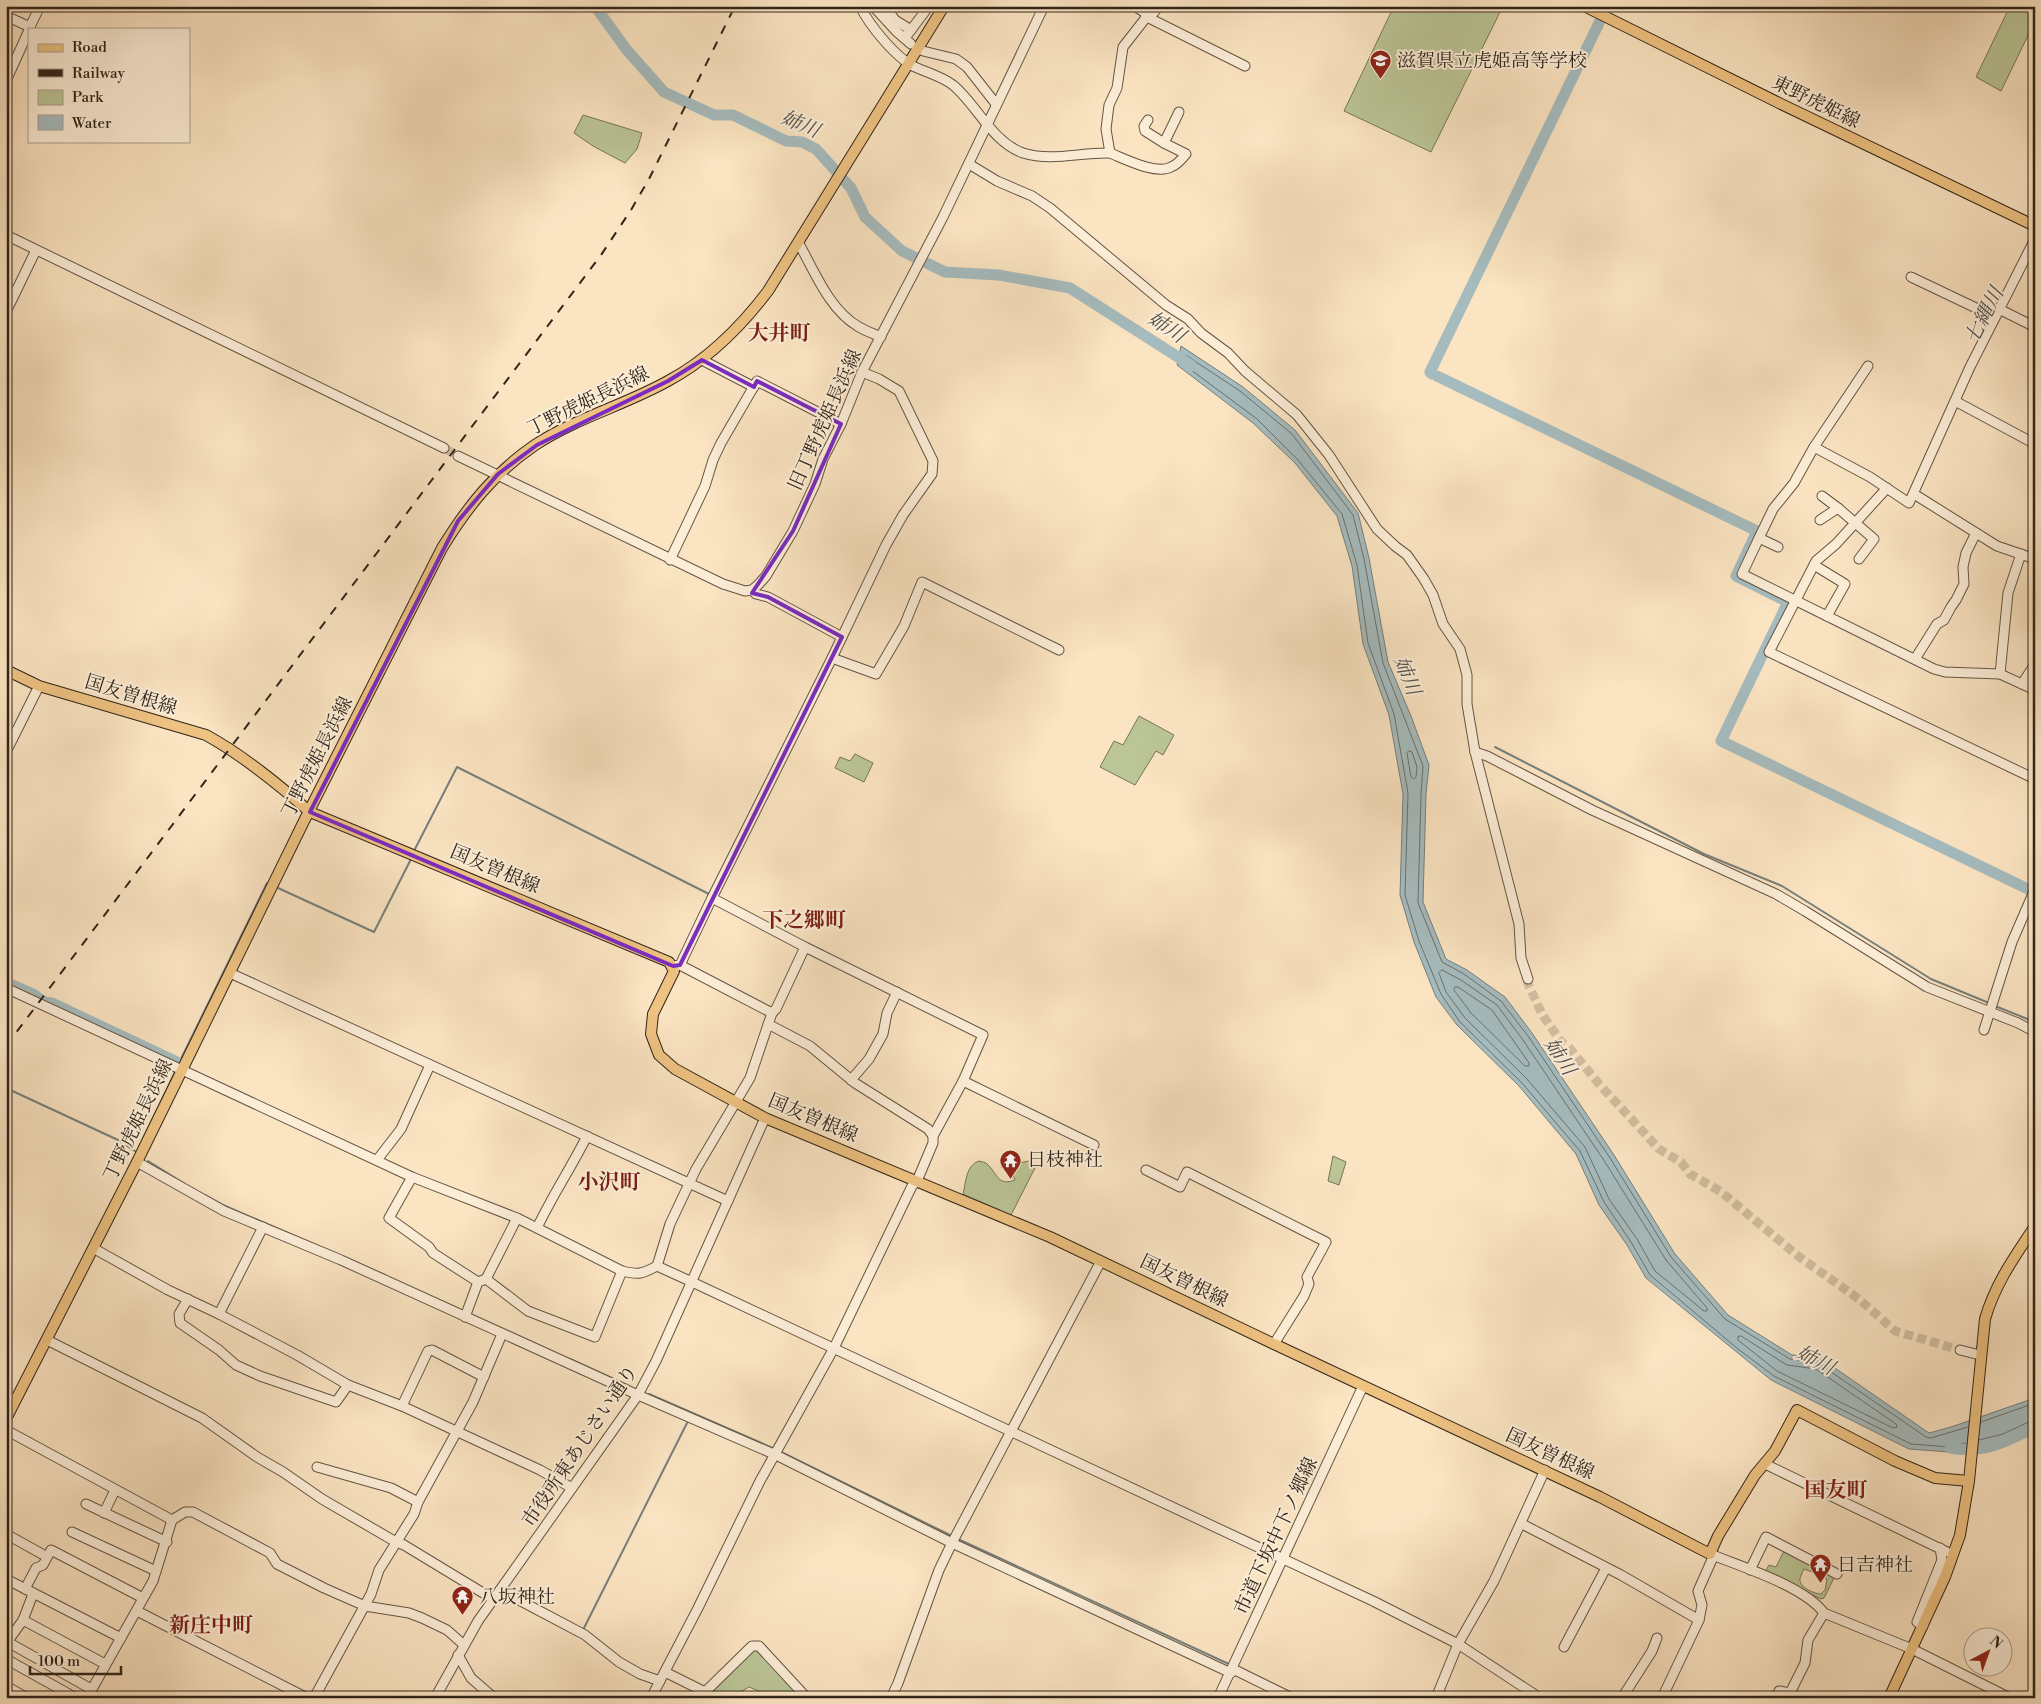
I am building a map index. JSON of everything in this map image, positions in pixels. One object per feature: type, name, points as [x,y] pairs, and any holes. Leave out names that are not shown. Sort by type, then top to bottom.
[{"type":"main road","points":[[906,66],[944,6]]},
{"type":"main road","name":"東野虎姫線","points":[[1584,6],[1779,103],[2035,226]]},
{"type":"main road","name":"丁野虎姫長浜線","points":[[6,1419],[137,1162],[442,548],[473,501],[498,474],[543,441],[668,381],[702,360],[724,342],[749,316],[768,291],[906,66]]},
{"type":"main road","name":"国友曽根線","points":[[6,670],[38,686],[206,735],[279,785],[310,812],[676,966],[654,1014],[652,1034],[659,1055],[675,1069],[765,1118],[1050,1237],[1363,1386],[1545,1470],[1712,1554]]},
{"type":"main road","points":[[1889,1698],[1923,1626],[1954,1553],[1962,1526],[1985,1319],[1992,1296],[2035,1226]]},
{"type":"main road","points":[[1712,1554],[1718,1536],[1755,1474],[1765,1464],[1798,1410],[1895,1461],[1935,1478],[1969,1476]]},
{"type":"street","points":[[29,28],[40,6]]},
{"type":"street","points":[[860,6],[865,17],[906,66],[938,76],[952,85],[1007,144],[1020,152],[1035,156],[1074,157],[1110,153],[1153,169],[1171,168],[1186,154],[1145,131],[1144,126],[1148,120]]},
{"type":"street","points":[[873,6],[908,41],[911,30],[929,6]]},
{"type":"street","points":[[885,6],[895,20],[911,30]]},
{"type":"street","name":"旧丁野虎姫長浜線","points":[[752,590],[766,576],[793,531],[862,372],[943,217],[1044,6]]},
{"type":"street","points":[[1134,6],[1148,16],[1246,66]]},
{"type":"street","points":[[1110,153],[1106,129],[1109,105],[1116,88],[1123,47],[1148,16],[1159,6]]},
{"type":"street","points":[[6,16],[28,28]]},
{"type":"street","points":[[6,81],[28,31]]},
{"type":"street","points":[[923,51],[956,59],[967,67],[996,104]]},
{"type":"street","points":[[1164,143],[1179,112]]},
{"type":"street","points":[[969,164],[997,180],[1032,196],[1050,208],[1166,305],[1188,319],[1201,333],[1228,353],[1245,371],[1297,415],[1329,455],[1377,529],[1407,555],[1433,595],[1443,624],[1460,649],[1467,676],[1467,704],[1475,752],[1519,924],[1521,958],[1528,979]]},
{"type":"street","points":[[6,235],[444,448]]},
{"type":"street","points":[[800,239],[829,296],[841,313],[858,327],[881,337]]},
{"type":"street","points":[[1814,447],[1887,488],[1909,503],[1997,313],[2035,239]]},
{"type":"street","points":[[6,312],[36,250]]},
{"type":"street","points":[[1911,277],[2035,327]]},
{"type":"street","points":[[702,360],[754,387]]},
{"type":"street","points":[[1868,366],[1814,447],[1794,483],[1773,509],[1742,574],[1945,672],[2000,674],[2035,690]]},
{"type":"street","points":[[772,1013],[676,966],[842,638],[886,545],[903,515],[932,474],[933,461],[899,391],[879,379],[862,372]]},
{"type":"street","points":[[670,560],[705,486],[717,452],[757,381],[841,424]]},
{"type":"street","points":[[1955,401],[2035,444]]},
{"type":"street","points":[[458,456],[670,560],[723,584],[745,591],[752,590],[756,594],[768,598],[842,638]]},
{"type":"street","points":[[1887,488],[1856,524],[1814,565],[1794,600],[1769,652],[1889,711],[2035,779]]},
{"type":"street","points":[[1914,494],[1997,546],[2035,558]]},
{"type":"street","points":[[1822,496],[1874,539],[1859,559]]},
{"type":"street","points":[[1820,520],[1838,508]]},
{"type":"street","points":[[1915,659],[1937,624],[1944,620],[1964,584],[1963,567],[1966,553],[1976,533]]},
{"type":"street","points":[[1759,538],[1778,547]]},
{"type":"street","points":[[2000,674],[2008,593],[2021,554]]},
{"type":"street","points":[[1814,565],[1845,584],[1827,616]]},
{"type":"street","points":[[832,658],[876,674],[904,626],[922,582],[1059,650]]},
{"type":"street","points":[[2022,684],[2035,664]]},
{"type":"street","points":[[6,752],[38,686]]},
{"type":"street","points":[[1475,752],[1487,756],[1592,810],[1776,894],[1927,987],[1990,1011],[2035,1032]]},
{"type":"street","points":[[1984,1030],[2012,942],[2035,890]]},
{"type":"street","points":[[651,1698],[760,1482],[834,1348],[912,1186],[917,1182],[933,1143],[933,1136],[962,1081],[983,1035],[805,947],[712,898]]},
{"type":"street","points":[[6,988],[412,1177],[517,1218],[622,1271],[635,1274],[643,1273],[657,1266],[670,1224],[696,1169],[750,1078],[772,1013],[776,1009],[805,947]]},
{"type":"street","points":[[230,973],[728,1201]]},
{"type":"street","points":[[851,1080],[869,1059],[883,1034],[887,1013],[897,992]]},
{"type":"street","points":[[768,1024],[810,1046],[851,1080],[906,1117],[928,1129],[933,1136]]},
{"type":"street","points":[[377,1160],[401,1129],[430,1065]]},
{"type":"street","points":[[962,1081],[1094,1145]]},
{"type":"street","name":"市役所東あじさい通り","points":[[435,1698],[464,1644],[493,1599],[638,1395],[656,1361],[765,1118]]},
{"type":"street","points":[[537,1228],[556,1189],[568,1174],[587,1136]]},
{"type":"street","points":[[137,1162],[215,1206],[341,1260],[776,1456],[1233,1668],[1292,1698]]},
{"type":"street","points":[[1146,1170],[1180,1187],[1187,1172],[1326,1242],[1307,1277],[1309,1284],[1304,1296],[1274,1344]]},
{"type":"street","points":[[412,1177],[389,1218],[429,1247],[433,1253],[482,1280],[528,1311],[595,1337],[622,1271]]},
{"type":"street","points":[[465,1317],[482,1280],[517,1218]]},
{"type":"street","points":[[219,1314],[263,1227]]},
{"type":"street","points":[[93,1248],[348,1385],[402,1406],[540,1470],[572,1488]]},
{"type":"street","points":[[891,1698],[939,1570],[1101,1261]]},
{"type":"street","points":[[657,1266],[1373,1601],[1458,1644],[1540,1698]]},
{"type":"street","points":[[188,1299],[179,1314],[180,1323],[219,1350],[236,1365],[260,1376],[336,1402],[348,1385]]},
{"type":"street","points":[[314,1698],[365,1606],[379,1570],[414,1514],[418,1502],[473,1402],[502,1334]]},
{"type":"street","points":[[47,1340],[202,1418],[257,1457],[283,1472],[322,1499],[404,1545],[493,1599]]},
{"type":"street","points":[[402,1406],[428,1351],[432,1350],[484,1376]]},
{"type":"street","points":[[1960,1350],[1980,1359]]},
{"type":"street","name":"市道下坂中下ノ郷線","points":[[1218,1698],[1363,1386]]},
{"type":"street","points":[[6,1430],[172,1520]]},
{"type":"street","points":[[1765,1464],[1944,1550],[1942,1560],[1916,1622],[1923,1626]]},
{"type":"street","points":[[317,1467],[391,1488],[418,1502]]},
{"type":"street","points":[[1436,1698],[1458,1644],[1494,1581],[1522,1524],[1545,1470]]},
{"type":"street","points":[[104,1513],[115,1490]]},
{"type":"street","points":[[86,1504],[167,1542]]},
{"type":"street","points":[[33,1594],[23,1620],[7,1641],[89,1694],[144,1598],[167,1542],[172,1520],[185,1512],[193,1512],[270,1553],[277,1564],[290,1571],[365,1606],[409,1613],[422,1618],[447,1630],[464,1644]]},
{"type":"street","points":[[1522,1524],[1675,1605],[1699,1620]]},
{"type":"street","points":[[72,1532],[156,1571]]},
{"type":"street","points":[[6,1534],[42,1554]]},
{"type":"street","points":[[1750,1570],[1766,1538],[1837,1574]]},
{"type":"street","points":[[25,1589],[36,1568],[43,1565],[51,1550],[144,1598]]},
{"type":"street","points":[[1662,1698],[1699,1620],[1702,1605],[1698,1591],[1712,1554],[1775,1580],[1817,1603],[1824,1613],[1912,1649],[2010,1698]]},
{"type":"street","points":[[1564,1647],[1606,1568]]},
{"type":"street","points":[[6,1579],[121,1638]]},
{"type":"street","points":[[500,1590],[585,1635],[619,1662],[640,1674],[660,1681]]},
{"type":"street","points":[[137,1611],[307,1698]]},
{"type":"street","points":[[1790,1693],[1805,1663],[1808,1640],[1824,1613]]},
{"type":"street","points":[[23,1620],[105,1664]]},
{"type":"street","points":[[1622,1698],[1652,1651],[1657,1638]]},
{"type":"street","points":[[665,1672],[705,1692],[752,1646],[758,1646],[807,1698]]},
{"type":"street","points":[[458,1655],[472,1678],[494,1698]]},
{"type":"street","points":[[6,1659],[76,1698]]},
{"type":"street","points":[[6,1686],[27,1698]]},
{"type":"street","points":[[1776,1698],[1779,1691],[1790,1693],[1798,1698]]},
{"type":"highlighted area","points":[[702,360],[754,387],[757,381],[841,424],[793,531],[752,593],[768,597],[842,637],[680,965],[673,966],[310,812],[458,521],[498,474],[537,445],[668,381]]},
{"type":"green space","points":[[1394,6],[1492,6],[1501,10],[1431,152],[1344,111]]},
{"type":"green space","points":[[2010,6],[2035,6],[2035,21],[2001,91],[1976,77]]},
{"type":"green space","points":[[583,115],[642,133],[637,149],[625,163],[593,146],[574,133]]},
{"type":"green space","points":[[1139,716],[1174,735],[1163,755],[1156,751],[1135,785],[1100,767],[1114,741],[1123,745]]},
{"type":"green space","points":[[855,754],[873,763],[864,782],[835,768],[840,757],[850,761]]},
{"type":"green space","points":[[1333,1156],[1346,1162],[1339,1185],[1328,1181]]},
{"type":"green space","points":[[979,1161],[986,1163],[998,1178],[1004,1182],[1015,1180],[1012,1173],[1001,1167],[1005,1161],[1014,1164],[1029,1161],[1036,1166],[1011,1215],[963,1194],[969,1170],[971,1166]]},
{"type":"green space","points":[[1786,1547],[1837,1572],[1824,1598],[1821,1599],[1765,1572],[1769,1565],[1776,1567]],"holes":[[[1804,1569],[1823,1576],[1827,1580],[1825,1590],[1821,1594],[1809,1590],[1800,1581]]]},
{"type":"green space","points":[[752,1648],[758,1648],[805,1698],[772,1697],[749,1687],[730,1698],[706,1698]]},
{"type":"water","points":[[1181,346],[1243,387],[1295,430],[1358,513],[1369,558],[1388,662],[1429,765],[1426,794],[1423,902],[1446,959],[1467,970],[1505,997],[1532,1033],[1614,1155],[1675,1254],[1728,1315],[1792,1355],[1819,1357],[1929,1433],[2035,1398],[2035,1423],[2005,1439],[1949,1452],[1909,1449],[1771,1380],[1646,1278],[1627,1245],[1599,1205],[1576,1154],[1519,1086],[1457,1025],[1436,997],[1414,942],[1400,895],[1403,794],[1389,715],[1363,644],[1352,566],[1337,516],[1295,463],[1253,423],[1177,365]]},
{"type":"waterway","name":"姉川","points":[[595,6],[626,49],[664,92],[714,115],[733,115],[786,141],[802,142],[816,149],[851,188],[865,217],[902,251],[945,272],[999,275],[1070,288],[1192,366]]},
{"type":"waterway","points":[[1604,12],[1607,6]]},
{"type":"waterway","points":[[1432,374],[1430,372],[1599,23]]},
{"type":"waterway","points":[[1437,376],[1757,531],[1736,576],[1788,602],[1721,741],[2030,890]]},
{"type":"waterway","points":[[1495,747],[1704,854],[1782,886],[1931,979],[1989,1003]]},
{"type":"waterway","points":[[415,849],[457,767],[709,894]]},
{"type":"waterway","points":[[278,888],[374,932],[411,859]]},
{"type":"waterway","points":[[178,1065],[267,883]]},
{"type":"waterway","points":[[802,941],[823,951]]},
{"type":"waterway","points":[[6,982],[33,994],[44,1002],[52,1003],[179,1063]]},
{"type":"waterway","points":[[1995,1006],[2035,1022]]},
{"type":"waterway","points":[[143,1139],[175,1072]]},
{"type":"waterway","points":[[6,1088],[118,1140],[138,1153]]},
{"type":"waterway","points":[[148,1161],[185,1184]]},
{"type":"waterway","points":[[205,1195],[223,1205],[385,1275]]},
{"type":"waterway","points":[[570,1359],[629,1386]]},
{"type":"waterway","points":[[649,1394],[775,1449]]},
{"type":"waterway","points":[[583,1630],[687,1423]]},
{"type":"waterway","name":"姉川","points":[[1950,1448],[1984,1448],[2005,1442],[2035,1427]]},
{"type":"waterway","points":[[779,1451],[952,1536]]},
{"type":"waterway","points":[[958,1539],[1231,1665]]},
{"type":"waterway","points":[[1294,1694],[1301,1698]]},
{"type":"tunnel","points":[[444,448],[458,456]]},
{"type":"tunnel","points":[[1528,979],[1528,984],[1542,1014],[1561,1042],[1568,1046],[1599,1084],[1659,1149],[1681,1162],[1690,1174],[1720,1191],[1798,1256],[1859,1299],[1895,1331],[1960,1350]]},
{"type":"railway","points":[[6,1046],[601,255],[649,179],[735,6]]},
{"type":"place","name":"滋賀県立虎姫高等学校","points":[[1381,80]]},
{"type":"place","name":"日枝神社","points":[[1011,1179]]},
{"type":"place","name":"日吉神社","points":[[1821,1584]]},
{"type":"place","name":"八坂神社","points":[[463,1616]]},
{"type":"district","name":"大井町","points":[[779,334]]},
{"type":"district","name":"下之郷町","points":[[804,921]]},
{"type":"district","name":"小沢町","points":[[609,1183]]},
{"type":"district","name":"国友町","points":[[1836,1491]]},
{"type":"district","name":"新庄中町","points":[[211,1626]]},
{"type":"water label","name":"七縄川","points":[[1985,316]]}]
